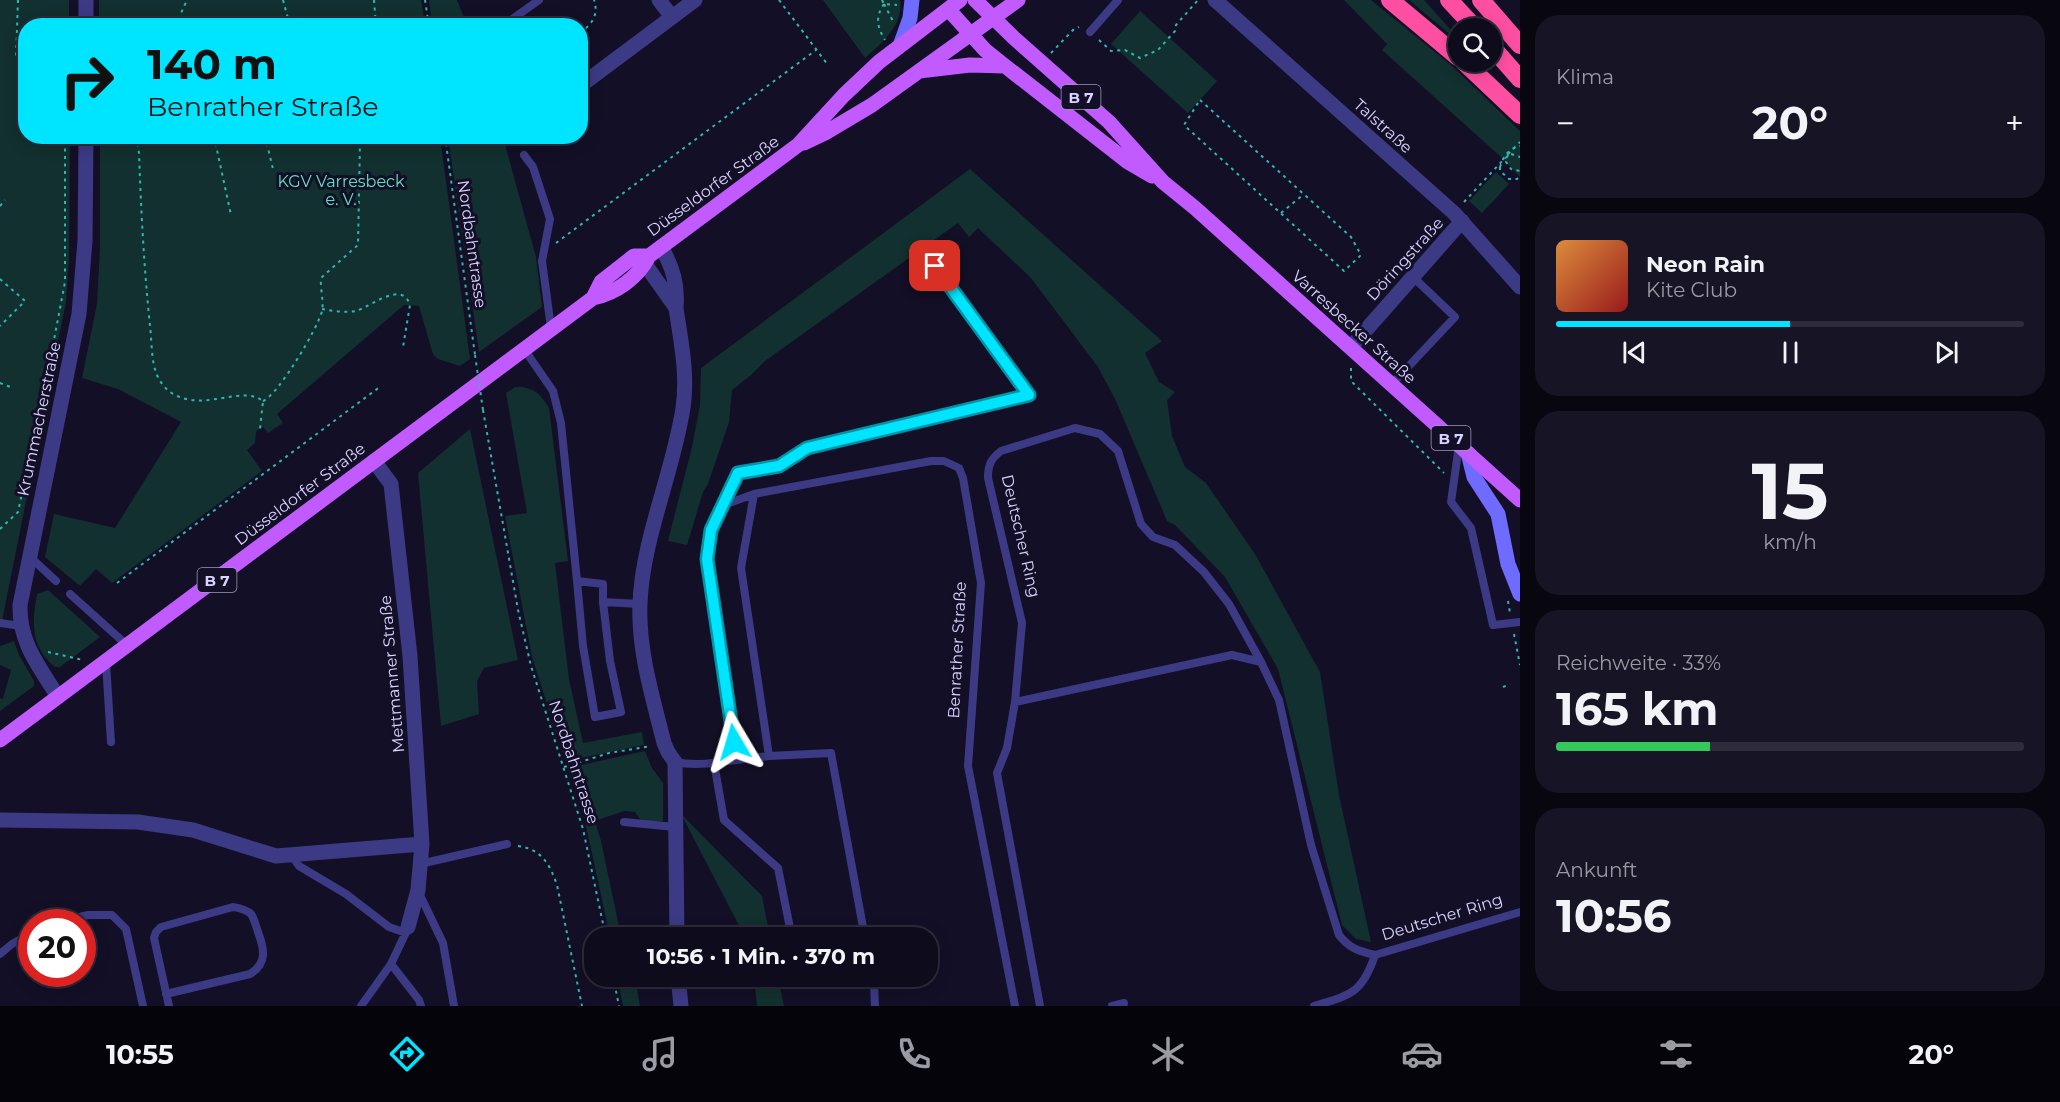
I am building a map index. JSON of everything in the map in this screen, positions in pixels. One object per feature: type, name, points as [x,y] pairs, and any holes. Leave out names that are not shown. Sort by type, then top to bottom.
[{"type":"highway","points":[[1390,0],[1448,49]]},
{"type":"highway","points":[[1449,0],[1466,18]]},
{"type":"highway","points":[[1481,0],[1520,45]]},
{"type":"highway","points":[[1502,59],[1520,79]]},
{"type":"highway","points":[[1475,72],[1520,115]]},
{"type":"main road","name":"B 7","points":[[975,0],[993,18]]},
{"type":"main road","name":"Düsseldorfer Straße","points":[[0,740],[593,298],[601,282],[634,256],[652,255],[798,146],[853,116],[1018,0]]},
{"type":"main road","name":"B 7","points":[[949,3],[971,34]]},
{"type":"main road","name":"Düsseldorfer Straße","points":[[798,146],[895,38],[949,3]]},
{"type":"main road","name":"Varresbecker Straße","points":[[993,18],[1109,122],[1163,182]]},
{"type":"main road","name":"Varresbecker Straße","points":[[971,34],[985,50],[1128,162],[1163,182],[1196,208],[1520,500]]},
{"type":"main road","name":"B 7","points":[[919,71],[970,65],[1005,66]]},
{"type":"street","points":[[86,0],[86,18]]},
{"type":"street","points":[[659,0],[672,17]]},
{"type":"street","points":[[588,80],[695,0]]},
{"type":"street","name":"Talstraße","points":[[1215,0],[1458,217],[1520,287]]},
{"type":"street","points":[[895,38],[910,18],[908,2]]},
{"type":"street","name":"Krummacherstraße","points":[[58,697],[28,648],[21,626],[21,597],[71,355],[82,287],[86,144]]},
{"type":"street","name":"Döringstraße","points":[[1351,347],[1413,277],[1458,217]]},
{"type":"street","points":[[652,255],[676,308]]},
{"type":"street","points":[[652,255],[672,268],[678,292],[676,308],[685,374],[678,437],[642,575],[640,604],[640,632],[644,661],[664,743],[675,762],[677,927]]},
{"type":"street","points":[[1463,449],[1474,477],[1498,514],[1508,564],[1520,594]]},
{"type":"street","name":"Mettmanner Straße","points":[[374,461],[391,484],[410,656],[422,844],[418,890],[407,930]]},
{"type":"street","points":[[1520,568],[1520,594]]},
{"type":"street","points":[[0,820],[138,822],[193,830],[276,856],[422,844]]},
{"type":"street","points":[[679,987],[681,1006]]},
{"type":"lane","points":[[514,18],[539,0]]},
{"type":"lane","points":[[1090,32],[1118,0]]},
{"type":"lane","points":[[524,155],[533,167],[550,219],[542,261],[551,328]]},
{"type":"lane","points":[[736,760],[707,559],[711,530],[738,473],[779,466],[807,448],[1029,395],[935,266]]},
{"type":"lane","points":[[1391,385],[1455,317],[1413,277]]},
{"type":"lane","points":[[524,349],[553,391],[561,423],[583,646],[595,717],[621,712],[610,661],[603,584],[577,581]]},
{"type":"lane","name":"Deutscher Ring","points":[[1040,1006],[997,773],[1007,748],[1015,702],[1022,623],[988,477],[988,466],[1001,451],[1075,428],[1100,434],[1118,451],[1141,524],[1153,537],[1175,545],[1204,572],[1229,604],[1261,662],[1279,700],[1311,845],[1339,935],[1347,946],[1375,956],[1520,912]]},
{"type":"lane","points":[[1463,449],[1451,502],[1471,528],[1493,625],[1520,622]]},
{"type":"lane","name":"Benrather Straße","points":[[721,506],[754,494],[931,461],[944,461],[959,468],[963,478],[981,583],[968,766],[1015,1006]]},
{"type":"lane","points":[[754,494],[741,568],[769,756]]},
{"type":"lane","points":[[29,556],[56,581]]},
{"type":"lane","points":[[70,594],[128,646]]},
{"type":"lane","points":[[603,602],[640,604]]},
{"type":"lane","points":[[0,623],[21,626]]},
{"type":"lane","points":[[1015,702],[1232,655],[1261,662]]},
{"type":"lane","points":[[105,663],[111,742]]},
{"type":"lane","points":[[675,762],[714,763],[769,756],[831,753],[863,927]]},
{"type":"lane","points":[[714,763],[724,819],[778,868],[790,927]]},
{"type":"lane","points":[[624,822],[675,827]]},
{"type":"lane","points":[[420,864],[507,844]]},
{"type":"lane","points":[[291,855],[299,866],[346,894],[389,927],[407,930],[392,964],[361,1006]]},
{"type":"lane","points":[[418,890],[443,943],[454,1006]]},
{"type":"lane","points":[[166,994],[250,974],[257,970],[263,959],[264,949],[252,914],[244,909],[233,907],[161,927],[156,932],[154,938],[166,994],[169,1006]]},
{"type":"lane","points":[[96,915],[112,915],[126,929],[143,1006]]},
{"type":"lane","points":[[0,954],[18,941]]},
{"type":"lane","name":"Deutscher Ring","points":[[1314,1006],[1343,997],[1362,985],[1375,956]]},
{"type":"lane","points":[[392,964],[421,1006]]},
{"type":"lane","points":[[873,987],[875,1006]]},
{"type":"lane","points":[[1112,1006],[1124,1004]]},
{"type":"path","points":[[18,0],[16,58],[18,60]]},
{"type":"path","points":[[179,18],[187,0]]},
{"type":"path","points":[[283,0],[288,18]]},
{"type":"path","points":[[374,0],[375,18]]},
{"type":"path","points":[[425,0],[428,18]]},
{"type":"path","points":[[588,26],[597,9],[594,0]]},
{"type":"path","points":[[779,0],[828,65]]},
{"type":"path","points":[[882,0],[895,38]]},
{"type":"path","points":[[1049,55],[1072,30],[1078,27],[1085,28],[1111,51],[1125,50],[1140,58],[1158,50],[1198,0]]},
{"type":"path","points":[[884,4],[908,2]]},
{"type":"path","points":[[884,4],[878,16],[878,26],[895,38]]},
{"type":"path","points":[[543,253],[816,50]]},
{"type":"path","points":[[1200,100],[1351,237],[1361,255],[1344,271],[1281,213],[1184,125],[1200,100]]},
{"type":"path","points":[[0,529],[18,512],[65,282],[65,144]]},
{"type":"path","points":[[137,144],[144,259],[157,375],[164,386],[177,397],[196,402],[246,395],[263,401]]},
{"type":"path","points":[[216,144],[231,215]]},
{"type":"path","points":[[267,144],[273,169]]},
{"type":"path","points":[[263,401],[270,397],[292,365],[318,320],[322,309],[321,278],[358,245],[360,144]]},
{"type":"path","name":"Nordbahntrasse","points":[[446,144],[483,410],[516,599],[531,666],[583,829],[604,927]]},
{"type":"path","points":[[1520,144],[1512,148],[1506,162],[1511,169],[1520,171]]},
{"type":"path","points":[[1520,144],[1504,156],[1500,167],[1500,171],[1509,179],[1520,177]]},
{"type":"path","points":[[1458,217],[1504,159],[1511,154],[1520,157]]},
{"type":"path","points":[[1281,213],[1304,194]]},
{"type":"path","points":[[0,206],[4,200]]},
{"type":"path","points":[[0,279],[24,301],[0,326]]},
{"type":"path","points":[[322,309],[354,311],[395,294],[403,295],[410,302],[403,347]]},
{"type":"path","points":[[0,383],[13,388]]},
{"type":"path","points":[[117,583],[381,386]]},
{"type":"path","points":[[260,429],[263,401]]},
{"type":"path","points":[[28,648],[105,663]]},
{"type":"path","points":[[1503,687],[1510,684]]},
{"type":"path","points":[[564,767],[609,753],[664,743]]},
{"type":"path","points":[[507,844],[528,847],[540,854],[550,866],[558,885],[582,1006]]},
{"type":"path","points":[[615,987],[619,1006]]},
{"type":"green space","points":[[0,0],[69,0],[69,18],[18,18],[18,144],[70,144],[69,259],[66,302],[2,621],[0,620]]},
{"type":"green space","points":[[99,0],[421,0],[424,18],[99,18]]},
{"type":"green space","points":[[429,0],[457,0],[464,18],[431,18]]},
{"type":"green space","points":[[823,0],[900,0],[899,18],[890,33],[865,58]]},
{"type":"green space","points":[[1344,0],[1371,0],[1448,63],[1448,72],[1458,72],[1520,131],[1520,177],[1501,157],[1382,50],[1387,44]]},
{"type":"green space","points":[[1409,0],[1424,0],[1448,27],[1448,33]]},
{"type":"green space","points":[[1140,11],[1217,81],[1188,113],[1111,44]]},
{"type":"green space","name":"KGV Varresbeck e. V.","points":[[100,144],[441,144],[470,359],[460,366],[438,359],[433,354],[419,306],[404,305],[277,414],[283,423],[268,433],[263,427],[256,431],[255,443],[247,450],[262,471],[112,583],[96,569],[80,586],[45,557],[54,514],[115,528],[181,422],[118,389],[82,378],[97,304],[100,247]]},
{"type":"green space","points":[[449,144],[505,144],[536,257],[542,307],[479,352]]},
{"type":"green space","points":[[970,169],[1162,341],[1145,353],[1159,382],[1175,392],[1167,400],[1172,436],[1185,467],[1206,483],[1255,554],[1320,672],[1339,795],[1371,942],[1356,939],[1342,925],[1278,669],[1225,577],[1175,525],[1167,521],[1116,401],[1098,367],[1031,278],[978,228],[969,237],[958,223],[765,361],[732,390],[729,422],[708,484],[703,492],[687,545],[668,541],[692,447],[700,405],[701,368]]},
{"type":"green space","points":[[1496,172],[1509,184],[1482,213],[1469,201]]},
{"type":"green space","points":[[515,387],[527,388],[536,392],[549,408],[568,561],[555,563],[569,679],[583,743],[642,732],[644,745],[571,760],[568,752],[563,754],[532,657],[505,516],[527,513],[506,393]]},
{"type":"green space","points":[[470,429],[518,660],[484,668],[477,681],[479,714],[441,726],[418,473]]},
{"type":"green space","points":[[48,590],[100,637],[60,667],[55,667],[47,659],[41,651],[35,634],[34,614],[37,594]]},
{"type":"green space","points":[[14,641],[34,681],[34,686],[0,711],[0,698],[3,699],[11,670],[0,665],[0,646]]},
{"type":"green space","points":[[645,751],[652,768],[663,783],[663,821],[642,822],[635,812],[624,811],[595,821],[619,927],[608,927],[585,821],[569,772],[573,771],[572,767]]},
{"type":"green space","points":[[681,814],[762,896],[768,927],[740,927]]},
{"type":"green space","points":[[619,987],[637,987],[640,1006],[623,1006]]},
{"type":"green space","points":[[755,987],[780,987],[784,1006],[757,1006]]},
{"type":"route","points":[[734,742],[707,559],[711,530],[738,473],[779,466],[807,448],[1029,395],[935,266]]}]
